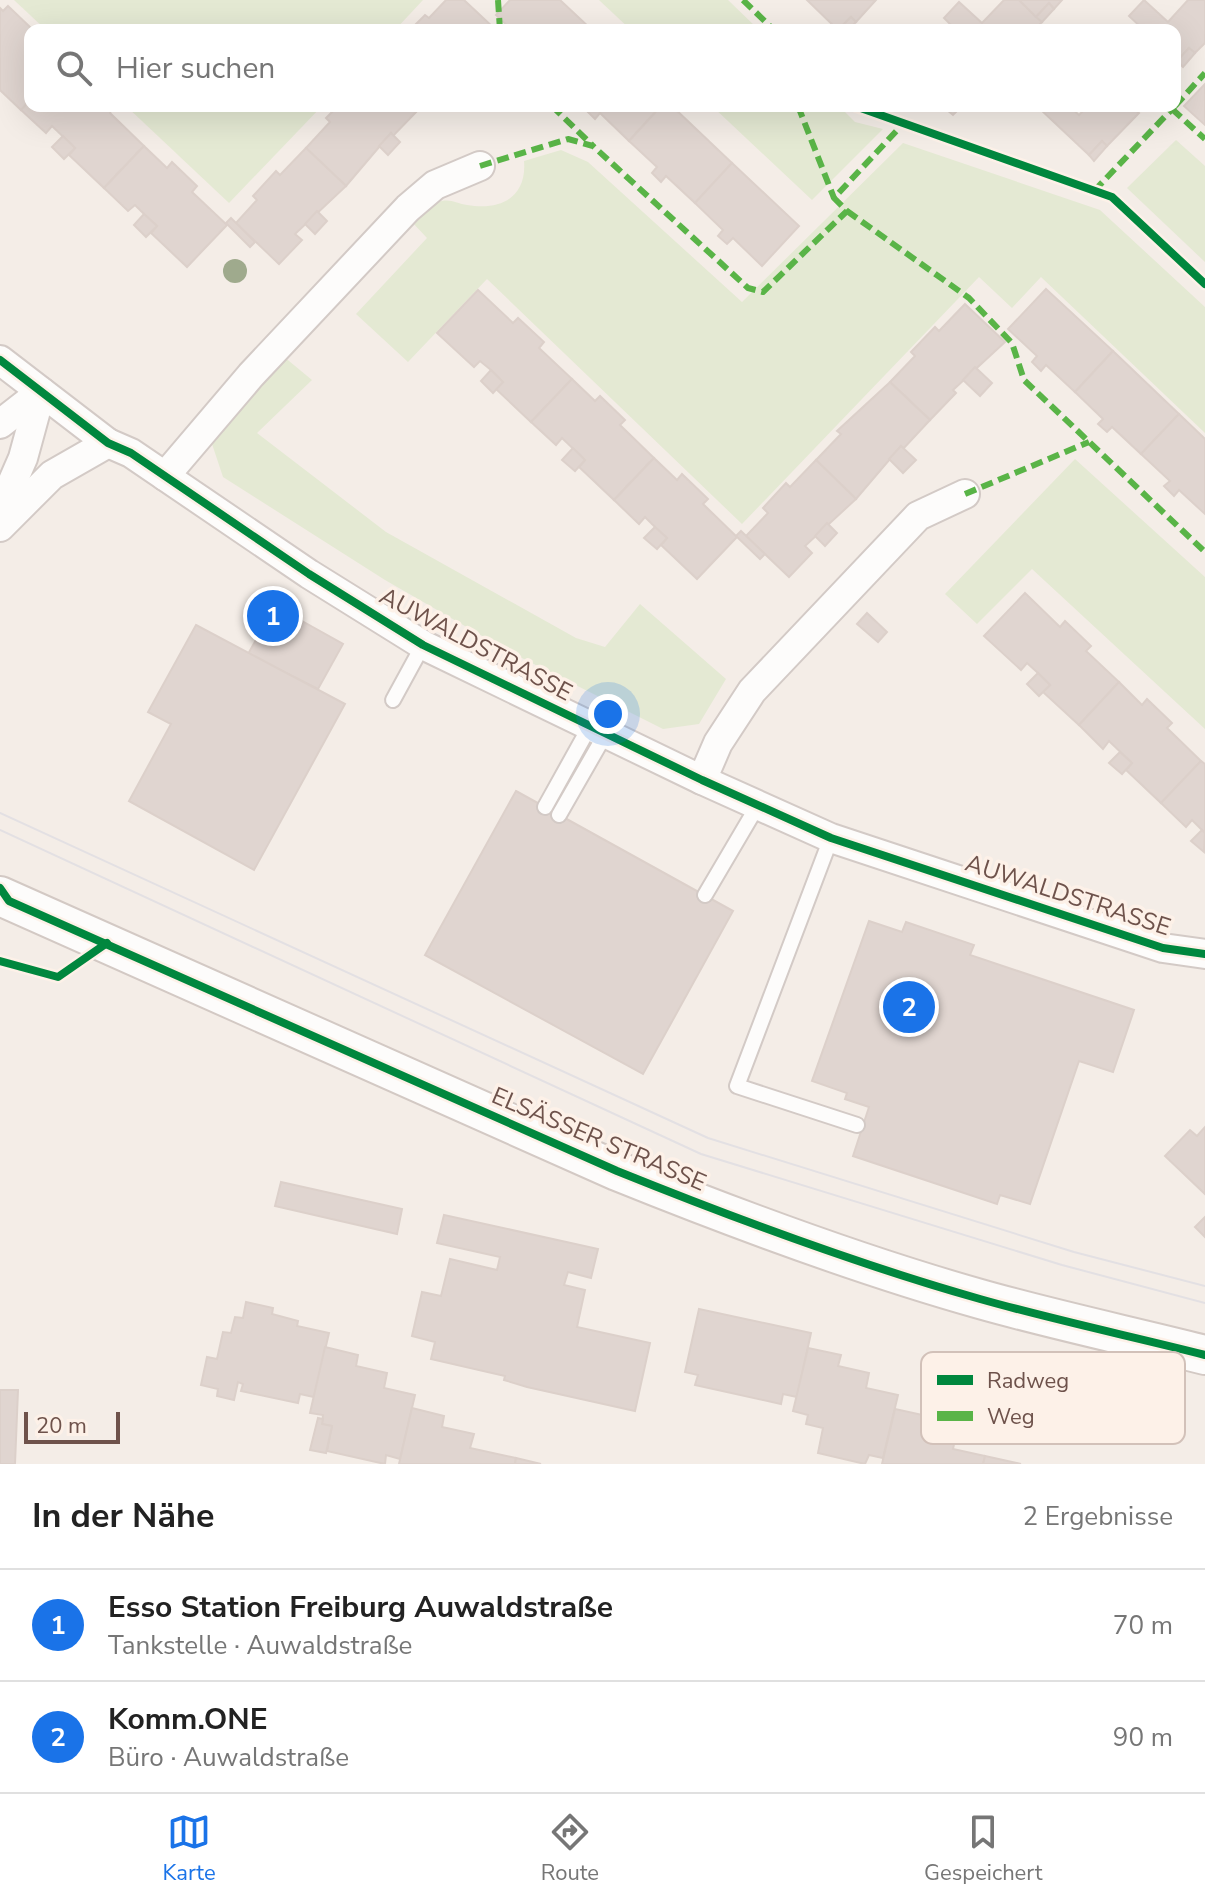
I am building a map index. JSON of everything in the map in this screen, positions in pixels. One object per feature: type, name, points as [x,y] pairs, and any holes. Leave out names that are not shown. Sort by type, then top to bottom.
[{"type":"main road","name":"ELSÄSSER STRASSE","points":[[0,896],[603,1164],[715,1210],[798,1241],[979,1299],[1205,1355]]},
{"type":"street","points":[[165,476],[251,375],[408,208],[435,185],[480,166]]},
{"type":"street","name":"AUWALDSTRASSE","points":[[0,360],[108,443],[165,476],[309,574],[423,645],[702,780],[831,838],[1091,926],[1163,948],[1205,954]]},
{"type":"street","points":[[0,424],[41,392]]},
{"type":"street","points":[[0,511],[23,458],[41,392]]},
{"type":"street","points":[[0,527],[52,475],[108,443]]},
{"type":"street","points":[[702,780],[718,743],[752,691],[918,516],[965,494]]},
{"type":"lane","points":[[393,700],[423,645]]},
{"type":"lane","points":[[545,807],[598,730]]},
{"type":"lane","points":[[559,815],[598,730]]},
{"type":"lane","points":[[705,895],[758,805]]},
{"type":"lane","points":[[831,838],[737,1086],[857,1125]]},
{"type":"green space","points":[[14,0],[423,0],[401,24],[40,24]]},
{"type":"green space","points":[[599,0],[728,0],[753,24],[625,24]]},
{"type":"green space","points":[[132,112],[316,112],[229,203]]},
{"type":"green space","points":[[718,112],[845,112],[855,122],[883,129],[812,200]]},
{"type":"green space","points":[[1176,140],[1205,166],[1205,262],[1127,188]]},
{"type":"green space","points":[[903,143],[1100,210],[1205,307],[1205,433],[1041,277],[1012,308],[979,277],[742,524],[487,279],[408,362],[356,314],[427,238],[411,221],[425,208],[445,201],[479,206],[501,203],[509,199],[521,184],[524,161],[561,150],[588,162],[742,302]]},
{"type":"green space","points":[[283,356],[312,380],[257,433],[386,532],[576,638],[605,647],[640,604],[726,679],[699,724],[663,729],[510,652],[385,580],[223,477],[210,438]]},
{"type":"green space","points":[[1075,459],[1205,577],[1205,729],[1032,569],[977,624],[945,594]]},
{"type":"building","points":[[446,0],[464,0],[490,24],[416,24],[425,15],[429,18]]},
{"type":"building","points":[[510,0],[560,0],[586,24],[506,24],[496,15]]},
{"type":"building","points":[[807,0],[876,0],[856,22],[851,17],[844,24],[832,24]]},
{"type":"building","points":[[1004,0],[1019,0],[1042,22],[950,24],[944,18],[959,2],[982,23]]},
{"type":"building","points":[[1019,0],[1062,0],[1054,9],[1049,3],[1036,17]]},
{"type":"building","points":[[1144,0],[1168,22],[1188,0],[1205,0],[1205,43],[1195,53],[1189,48],[1181,57],[1181,24],[1138,24],[1129,16]]},
{"type":"building","points":[[1049,3],[1054,9],[1042,22],[1036,17]]},
{"type":"building","points":[[8,6],[27,24],[24,24],[24,107],[21,110],[0,90],[0,8],[3,11]]},
{"type":"building","points":[[851,17],[856,22],[854,24],[844,24]]},
{"type":"building","points":[[1189,48],[1195,53],[1183,67],[1181,57]]},
{"type":"building","points":[[1205,84],[1205,125],[1184,106]]},
{"type":"building","points":[[24,107],[24,112],[110,112],[144,146],[104,188],[69,155],[75,148],[52,126],[46,133],[21,110]]},
{"type":"building","points":[[332,112],[416,112],[393,136],[391,133],[346,186],[306,148],[330,122],[326,118]]},
{"type":"building","points":[[588,112],[656,112],[629,141],[600,113],[595,119]]},
{"type":"building","points":[[656,112],[678,112],[732,163],[695,203],[666,176],[661,182],[652,173],[657,167],[629,141]]},
{"type":"building","points":[[1043,112],[1076,112],[1079,115],[1082,112],[1139,113],[1107,146],[1102,141],[1089,155]]},
{"type":"building","points":[[391,133],[400,142],[388,155],[379,146]]},
{"type":"building","points":[[63,136],[75,148],[64,159],[52,147]]},
{"type":"building","points":[[1102,141],[1107,146],[1094,161],[1089,155]]},
{"type":"building","points":[[144,146],[167,168],[172,162],[197,186],[192,192],[227,225],[187,267],[151,233],[157,226],[135,205],[128,211],[104,188]]},
{"type":"building","points":[[306,148],[346,186],[295,234],[302,240],[279,264],[236,223],[257,200],[253,196],[276,171],[280,175]]},
{"type":"building","points":[[732,163],[799,226],[762,266],[733,238],[727,244],[718,236],[723,230],[695,203]]},
{"type":"building","points":[[317,211],[327,221],[315,234],[305,224]]},
{"type":"building","points":[[144,214],[157,226],[146,237],[134,225]]},
{"type":"building","points":[[231,218],[255,242],[250,247],[226,223]]},
{"type":"building","points":[[1046,289],[1113,351],[1075,392],[1046,365],[1041,371],[1032,362],[1037,356],[1008,329]]},
{"type":"building","points":[[478,290],[513,323],[518,318],[544,342],[539,348],[572,379],[531,422],[496,389],[503,382],[491,370],[480,361],[474,367],[437,333]]},
{"type":"building","points":[[965,304],[1005,342],[953,390],[956,393],[930,420],[890,382],[915,356],[911,352],[935,327],[939,331]]},
{"type":"building","points":[[1113,351],[1179,414],[1141,454],[1112,427],[1107,432],[1098,424],[1103,419],[1075,392]]},
{"type":"building","points":[[975,367],[992,383],[980,396],[963,380]]},
{"type":"building","points":[[491,370],[503,382],[493,393],[481,381]]},
{"type":"building","points":[[572,379],[595,401],[600,396],[625,420],[620,425],[654,458],[614,500],[579,467],[585,460],[562,438],[556,445],[531,422]]},
{"type":"building","points":[[890,382],[930,420],[904,448],[901,446],[856,499],[816,460],[841,434],[837,431]]},
{"type":"building","points":[[1179,414],[1205,439],[1205,514],[1179,490],[1174,496],[1164,486],[1170,481],[1141,454]]},
{"type":"building","points":[[901,446],[916,460],[903,473],[889,459]]},
{"type":"building","points":[[573,448],[585,460],[575,471],[562,460]]},
{"type":"building","points":[[654,458],[677,480],[682,474],[708,499],[703,504],[737,537],[697,579],[661,545],[667,538],[645,517],[639,524],[614,500]]},
{"type":"building","points":[[816,460],[856,499],[805,546],[812,553],[789,577],[746,536],[768,513],[763,508],[786,483],[790,487]]},
{"type":"building","points":[[827,523],[837,533],[825,546],[815,536]]},
{"type":"building","points":[[655,527],[667,538],[657,549],[644,538]]},
{"type":"building","points":[[741,531],[765,554],[760,559],[736,536]]},
{"type":"building","points":[[1025,593],[1060,627],[1065,621],[1091,646],[1086,651],[1119,682],[1079,725],[1043,692],[1050,685],[1038,673],[1027,663],[1021,670],[984,636]]},
{"type":"building","points":[[275,606],[343,644],[318,689],[248,654]]},
{"type":"building","points":[[867,613],[887,632],[878,642],[857,624]]},
{"type":"building","points":[[196,625],[345,704],[254,870],[129,801],[171,724],[148,712]]},
{"type":"building","points":[[1038,673],[1050,685],[1039,696],[1027,684]]},
{"type":"building","points":[[1119,682],[1142,705],[1147,699],[1172,723],[1167,728],[1201,761],[1161,803],[1126,770],[1132,763],[1109,741],[1103,749],[1079,725]]},
{"type":"building","points":[[1120,752],[1132,763],[1122,774],[1109,763]]},
{"type":"building","points":[[1201,761],[1205,764],[1205,833],[1192,820],[1186,827],[1161,803]]},
{"type":"building","points":[[516,791],[733,911],[643,1074],[425,955]]},
{"type":"building","points":[[1202,830],[1205,833],[1204,852],[1191,841]]},
{"type":"building","points":[[869,921],[902,932],[906,922],[974,945],[970,955],[1134,1010],[1113,1072],[1079,1061],[1030,1204],[1000,1195],[997,1204],[853,1156],[869,1107],[845,1099],[847,1093],[812,1081]]},
{"type":"building","points":[[1205,1127],[1205,1194],[1165,1156],[1190,1130],[1197,1136]]},
{"type":"building","points":[[281,1182],[402,1209],[397,1234],[275,1206]]},
{"type":"building","points":[[444,1215],[598,1249],[591,1278],[568,1272],[564,1285],[585,1290],[577,1327],[650,1343],[635,1411],[527,1387],[504,1380],[505,1376],[431,1359],[435,1342],[412,1336],[422,1292],[441,1296],[450,1259],[497,1270],[500,1257],[437,1243]]},
{"type":"building","points":[[1205,1217],[1205,1237],[1195,1227]]},
{"type":"building","points":[[246,1302],[273,1308],[272,1314],[298,1321],[297,1326],[329,1333],[314,1397],[300,1394],[298,1403],[241,1391],[243,1384],[238,1382],[234,1400],[217,1396],[218,1389],[201,1385],[207,1357],[217,1359],[223,1332],[231,1333],[235,1317],[243,1318]]},
{"type":"building","points":[[699,1309],[811,1333],[797,1397],[783,1394],[781,1404],[695,1385],[698,1375],[685,1372]]},
{"type":"building","points":[[325,1347],[358,1355],[356,1366],[387,1373],[384,1388],[415,1395],[400,1459],[386,1455],[385,1464],[327,1451],[332,1426],[322,1424],[323,1415],[310,1413]]},
{"type":"building","points":[[808,1348],[841,1355],[838,1366],[869,1373],[866,1388],[898,1395],[883,1458],[869,1455],[865,1464],[818,1453],[823,1428],[806,1424],[808,1415],[793,1411]]},
{"type":"building","points":[[0,1390],[18,1390],[15,1464],[0,1464]]},
{"type":"building","points":[[412,1408],[444,1416],[442,1427],[474,1434],[470,1448],[516,1458],[515,1464],[399,1464]]},
{"type":"building","points":[[895,1409],[921,1415],[921,1444],[954,1444],[953,1449],[985,1456],[983,1464],[882,1464]]},
{"type":"building","points":[[318,1418],[323,1419],[322,1424],[332,1426],[326,1453],[310,1450]]},
{"type":"building","points":[[985,1456],[1021,1464],[983,1464]]},
{"type":"building","points":[[516,1458],[541,1464],[515,1464]]},
{"type":"tram line","points":[[0,813],[708,1138],[1074,1252],[1205,1286]]},
{"type":"tram line","points":[[0,830],[701,1154],[1062,1265],[1205,1303]]},
{"type":"marked path","points":[[498,0],[500,24]]},
{"type":"marked path","points":[[743,0],[768,24]]},
{"type":"marked path","points":[[1181,99],[1205,73]]},
{"type":"marked path","points":[[558,112],[592,145]]},
{"type":"marked path","points":[[800,112],[834,198]]},
{"type":"marked path","points":[[1094,191],[1169,112]]},
{"type":"marked path","points":[[1175,112],[1205,139]]},
{"type":"marked path","points":[[480,166],[568,139],[593,146],[748,288],[763,292],[847,211],[834,198],[902,125]]},
{"type":"marked path","points":[[847,211],[969,298],[1012,343],[1024,380],[1205,552]]},
{"type":"marked path","points":[[965,494],[1089,442]]},
{"type":"cycle path","points":[[872,112],[1112,197],[1205,284]]},
{"type":"cycle path","points":[[0,360],[108,443],[131,453],[309,574],[423,645],[702,780],[831,838],[1163,948],[1205,954]]},
{"type":"cycle path","points":[[0,888],[9,901],[617,1171],[706,1206],[842,1256],[980,1299],[1205,1355]]},
{"type":"cycle path","points":[[0,961],[58,977],[107,943]]},
{"type":"place","name":"Esso Station Freiburg Auwaldstraße","points":[[273,616]]},
{"type":"place","name":"Komm.ONE","points":[[909,1007]]}]
